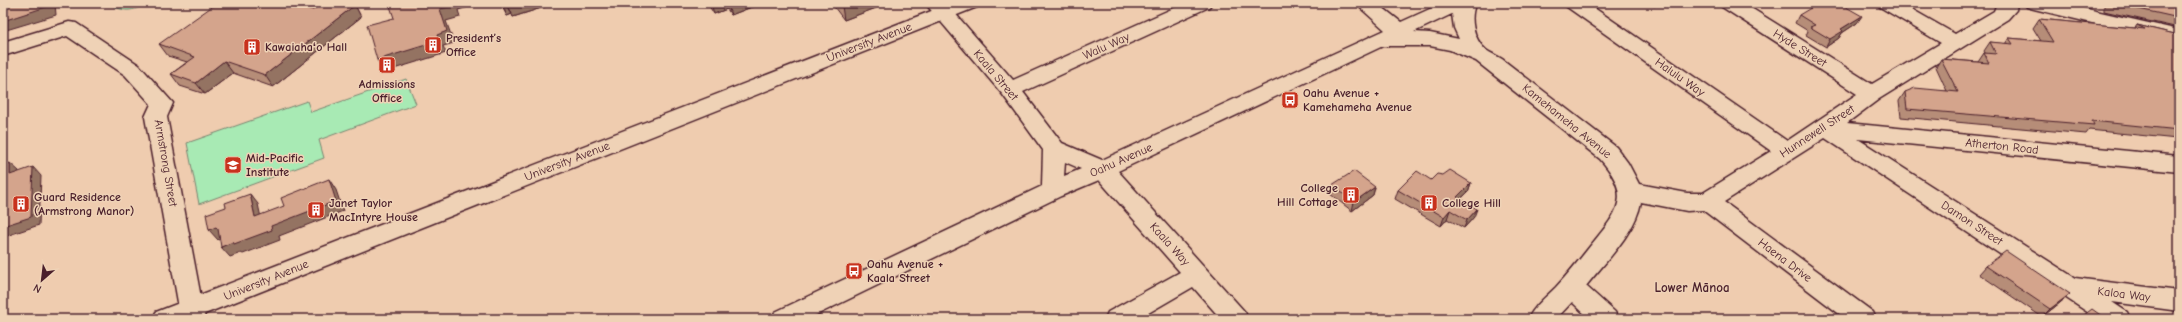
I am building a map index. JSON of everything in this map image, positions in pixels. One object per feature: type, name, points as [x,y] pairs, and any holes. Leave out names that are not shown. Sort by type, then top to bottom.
[{"type":"street","name":"University Avenue","points":[[164,319],[192,314],[754,86],[940,8],[970,3]]},
{"type":"street","name":"Walu Way","points":[[1010,90],[1202,3]]},
{"type":"street","points":[[1365,3],[1399,30]]},
{"type":"street","name":"Oahu Avenue","points":[[784,319],[1054,190],[1103,169],[1426,17],[1459,3]]},
{"type":"street","name":"Kamehameha Avenue","points":[[1466,3],[1462,12],[1462,25],[1477,52]]},
{"type":"street","name":"Halulu Way","points":[[1574,3],[1786,151]]},
{"type":"street","name":"Hyde Street","points":[[1729,3],[1872,94]]},
{"type":"street","points":[[1887,3],[1954,42]]},
{"type":"street","name":"Hunnewell Street","points":[[1630,192],[1687,202],[1707,201],[1825,128],[1872,94],[1954,42],[2001,15],[2006,10],[2007,3]]},
{"type":"street","points":[[2034,3],[2179,37]]},
{"type":"street","name":"Kaala Street","points":[[940,8],[1010,90],[1054,149]]},
{"type":"street","points":[[1426,17],[1477,52]]},
{"type":"street","name":"Armstrong Street","points":[[3,49],[69,28],[132,70],[162,104],[156,117],[192,314]]},
{"type":"street","name":"Kamehameha Avenue","points":[[1366,46],[1396,40],[1421,38],[1446,42],[1477,52],[1495,64],[1608,153],[1622,170],[1630,192],[1630,205],[1624,221],[1571,287],[1540,319]]},
{"type":"street","name":"Atherton Road","points":[[1825,128],[2179,164]]},
{"type":"street","name":"Damon Street","points":[[1825,128],[2118,319]]},
{"type":"street","points":[[1054,190],[1054,149],[1103,169]]},
{"type":"street","name":"Kaala Way","points":[[1103,169],[1236,319]]},
{"type":"street","name":"Haena Drive","points":[[1707,201],[1864,319]]},
{"type":"street","points":[[1118,319],[1196,274]]},
{"type":"street","points":[[1571,287],[1606,319]]},
{"type":"street","name":"Kaloa Way","points":[[2070,287],[2179,301]]},
{"type":"green space","points":[[107,3],[149,3],[132,10],[124,10]]},
{"type":"green space","points":[[406,79],[416,104],[319,140],[324,158],[199,204],[187,143],[307,101],[311,112]]},
{"type":"building","points":[[3,3],[49,3],[49,6],[3,21]]},
{"type":"building","points":[[217,3],[290,3],[313,10],[323,3],[347,3],[355,5],[265,75],[224,61],[196,83],[171,74],[195,57],[159,44]]},
{"type":"building","points":[[389,3],[454,3],[454,6],[440,9],[447,31],[437,35],[439,41],[377,60],[367,25],[394,18]]},
{"type":"building","points":[[507,3],[516,3],[508,6]]},
{"type":"building","points":[[839,3],[849,3],[842,6]]},
{"type":"building","points":[[1819,3],[1839,3],[1862,16],[1841,29],[1843,31],[1830,39],[1810,27],[1815,25],[1799,15]]},
{"type":"building","points":[[2112,3],[2179,3],[2179,18]]},
{"type":"building","points":[[2039,19],[2145,29],[2137,25],[2179,35],[2179,130],[2092,121],[2094,125],[1907,109],[1905,92],[1915,88],[1958,92],[1941,59],[1989,63],[1984,53],[1996,54],[1990,42],[2013,44],[2009,38],[2053,42]]},
{"type":"building","name":"Guard Residence (Armstrong Manor)","points":[[10,163],[10,175],[33,167],[31,217],[3,226],[3,165]]},
{"type":"building","name":"College Hill","points":[[1450,170],[1471,183],[1457,197],[1477,209],[1467,220],[1450,210],[1444,217],[1398,190],[1417,171],[1431,180],[1437,174],[1443,175]]},
{"type":"building","points":[[1354,171],[1375,187],[1354,202],[1332,185]]},
{"type":"building","points":[[329,179],[336,201],[271,226],[272,230],[234,244],[233,242],[221,247],[218,229],[216,227],[209,230],[206,214],[226,207],[225,203],[250,194],[255,217],[284,206],[281,198]]},
{"type":"building","points":[[2006,251],[2070,294],[2050,309],[1986,266]]},
{"type":"building","points":[[2092,309],[2106,319],[2079,319]]},
{"type":"place","name":"President’s Office","points":[[433,45]]},
{"type":"place","name":"Kawaiahaʻo Hall","points":[[252,47]]},
{"type":"place","name":"Admissions Office","points":[[387,65]]},
{"type":"place","name":"Oahu Avenue + Kamehameha Avenue","points":[[1290,100]]},
{"type":"place","name":"Mid-Pacific Institute","points":[[233,165]]},
{"type":"place","name":"College Hill Cottage","points":[[1351,195]]},
{"type":"place","name":"College Hill","points":[[1429,203]]},
{"type":"place","name":"Guard Residence (Armstrong Manor)","points":[[21,204]]},
{"type":"place","name":"Janet Taylor MacIntyre House","points":[[316,210]]},
{"type":"place","name":"Oahu Avenue + Kaala Street","points":[[854,271]]},
{"type":"district","name":"Lower Mānoa","points":[[1692,287]]}]
